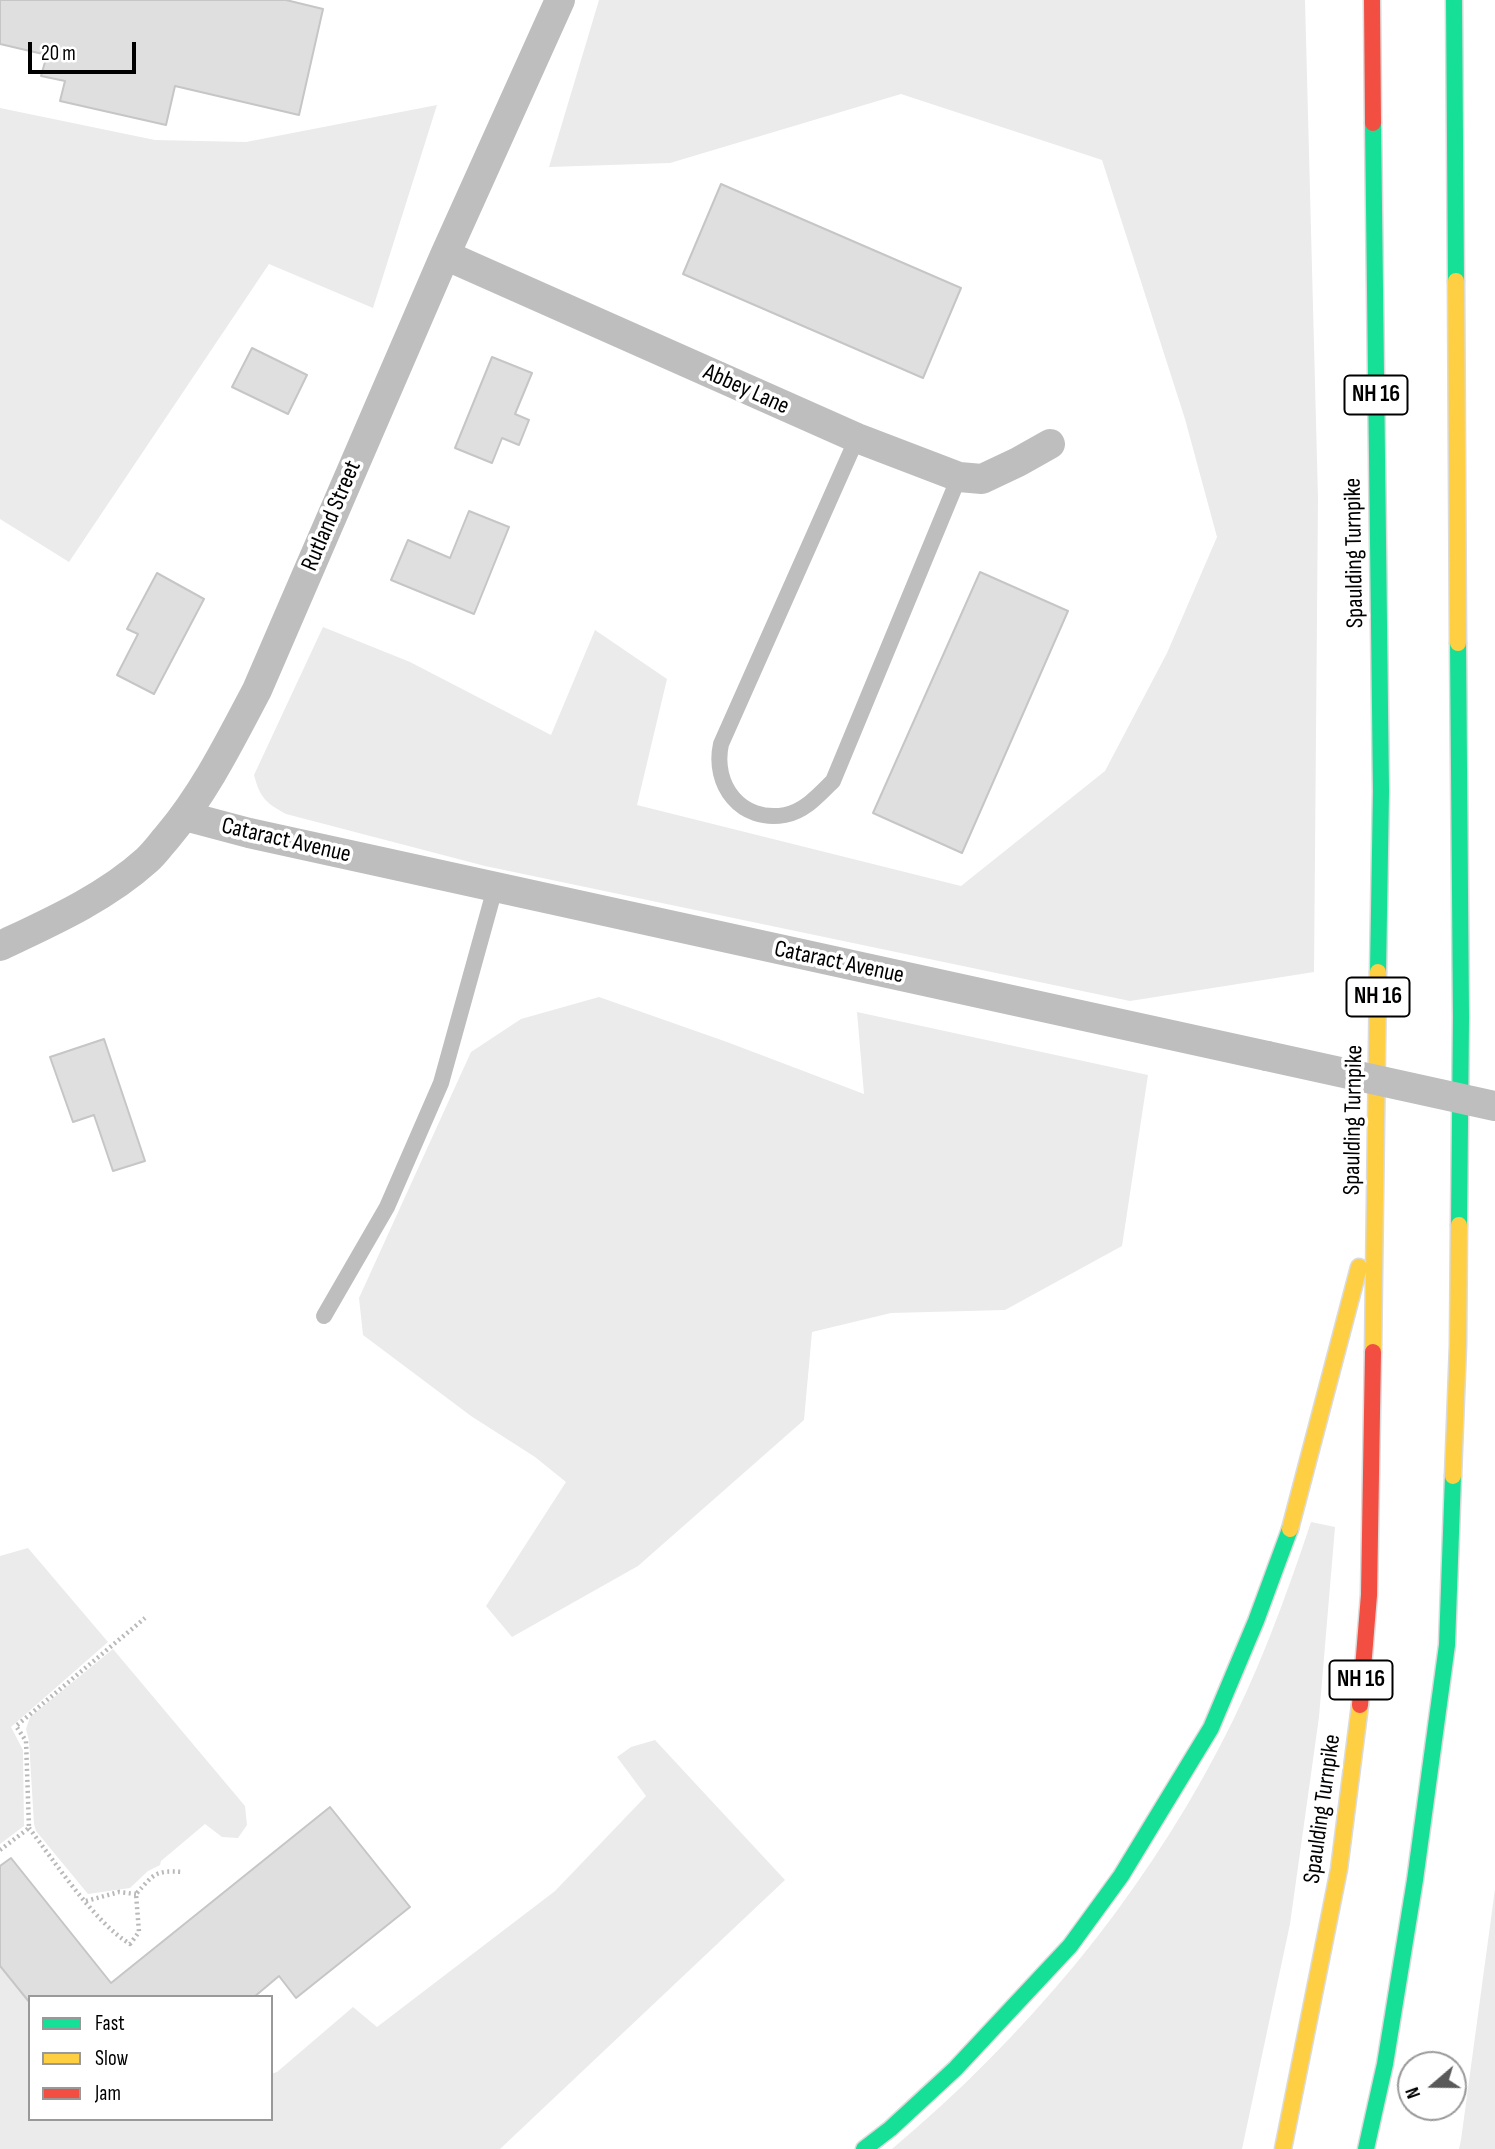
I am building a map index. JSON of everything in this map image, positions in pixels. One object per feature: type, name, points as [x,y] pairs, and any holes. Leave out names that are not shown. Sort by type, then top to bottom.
[{"type":"highway","name":"Spaulding Turnpike","points":[[1283,2149],[1339,1869],[1358,1723],[1368,1595],[1381,791],[1372,0]]},
{"type":"highway","points":[[1366,2149],[1385,2064],[1415,1880],[1447,1645],[1458,1345],[1461,1003],[1454,0]]},
{"type":"highway","points":[[864,2149],[890,2129],[956,2068],[1070,1946],[1121,1876],[1211,1728],[1256,1621],[1292,1523],[1375,1204]]},
{"type":"highway","points":[[1381,2149],[1385,2064]]},
{"type":"street","name":"Rutland Street","points":[[0,946],[66,915],[148,860],[185,816],[222,758],[257,690],[444,254],[560,0]]},
{"type":"street","name":"Abbey Lane","points":[[444,254],[857,438],[959,477],[982,479],[1050,444]]},
{"type":"street","name":"Cataract Avenue","points":[[185,816],[249,834],[1495,1105]]},
{"type":"lane","points":[[857,438],[721,744],[718,758],[720,776],[726,789],[740,805],[763,816],[787,815],[812,803],[833,781],[959,477]]},
{"type":"lane","points":[[324,1316],[387,1207],[441,1083],[495,888]]},
{"type":"path","points":[[145,1618],[16,1726],[26,1741],[29,1828],[117,1937],[130,1944],[139,1932],[136,1894],[153,1874],[183,1872]]},
{"type":"path","points":[[0,1850],[29,1828]]},
{"type":"path","points":[[86,1901],[119,1892],[136,1894]]},
{"type":"shaded area","points":[[599,0],[1305,0],[1318,498],[1314,972],[1130,1001],[485,866],[286,814],[265,799],[254,775],[323,627],[410,662],[551,735],[595,630],[667,679],[637,805],[961,886],[1105,771],[1167,653],[1217,537],[1185,419],[1102,160],[901,94],[670,163],[549,167]]},
{"type":"shaded area","points":[[437,105],[373,308],[269,264],[69,562],[0,519],[0,108],[155,140],[246,142]]},
{"type":"shaded area","points":[[599,997],[864,1094],[857,1012],[1148,1075],[1122,1246],[1005,1310],[891,1313],[812,1332],[804,1420],[638,1566],[512,1637],[486,1606],[566,1482],[535,1457],[471,1416],[363,1335],[359,1298],[471,1052],[521,1019]]},
{"type":"shaded area","points":[[1311,1522],[1335,1527],[1319,1717],[1290,1924],[1242,2149],[892,2149],[988,2061],[1033,2014],[1115,1914],[1152,1861],[1219,1748],[1246,1693]]},
{"type":"shaded area","points":[[28,1548],[108,1642],[11,1727],[23,1750],[24,1826],[0,1844],[0,1556]]},
{"type":"shaded area","points":[[113,1649],[245,1806],[247,1825],[238,1838],[222,1837],[205,1824],[130,1888],[88,1894],[36,1831],[26,1729],[30,1717]]},
{"type":"shaded area","points":[[655,1740],[785,1880],[500,2149],[0,2149],[0,1966],[28,2001],[28,2121],[273,2121],[273,2073],[353,2007],[377,2027],[555,1891],[646,1796],[617,1757],[631,1747]]},
{"type":"shaded area","points":[[1495,1889],[1495,2149],[1459,2149],[1464,2121],[1467,2121],[1467,2096]]},
{"type":"building","points":[[0,0],[286,0],[323,9],[299,115],[175,86],[166,125],[60,101],[65,81],[41,76],[47,55],[0,44]]},
{"type":"building","points":[[721,184],[961,288],[923,378],[683,274]]},
{"type":"building","points":[[252,348],[307,375],[288,414],[232,387]]},
{"type":"building","points":[[492,357],[532,373],[515,414],[529,420],[519,445],[502,438],[492,463],[455,448]]},
{"type":"building","points":[[469,511],[509,527],[474,614],[391,580],[408,540],[450,558]]},
{"type":"building","points":[[980,572],[1068,611],[962,853],[873,813]]},
{"type":"building","points":[[157,573],[204,599],[154,694],[117,675],[138,634],[127,629]]},
{"type":"building","points":[[104,1039],[145,1161],[113,1171],[94,1115],[73,1122],[50,1057]]},
{"type":"building","points":[[330,1807],[410,1907],[296,1998],[279,1976],[256,1995],[28,1995],[28,2001],[0,1966],[0,1866],[11,1858],[111,1983]]},
{"type":"traffic: fast","points":[[1454,0],[1456,281]]},
{"type":"traffic: fast","points":[[1373,123],[1381,791],[1378,972]]},
{"type":"traffic: fast","points":[[1458,643],[1461,1017],[1459,1225]]},
{"type":"traffic: fast","points":[[1366,2149],[1385,2064],[1415,1880],[1447,1645],[1453,1476]]},
{"type":"traffic: fast","points":[[864,2149],[890,2129],[956,2068],[1070,1946],[1121,1876],[1211,1728],[1256,1621],[1290,1529]]},
{"type":"traffic: slow","points":[[1456,281],[1458,643]]},
{"type":"traffic: slow","points":[[1373,1352],[1378,972]]},
{"type":"traffic: slow","points":[[1453,1476],[1459,1225]]},
{"type":"traffic: slow","points":[[1290,1529],[1359,1267]]},
{"type":"traffic: slow","points":[[1283,2149],[1339,1869],[1360,1705]]},
{"type":"traffic: jam","points":[[1372,0],[1373,123]]},
{"type":"traffic: jam","points":[[1360,1705],[1369,1595],[1373,1352]]}]
